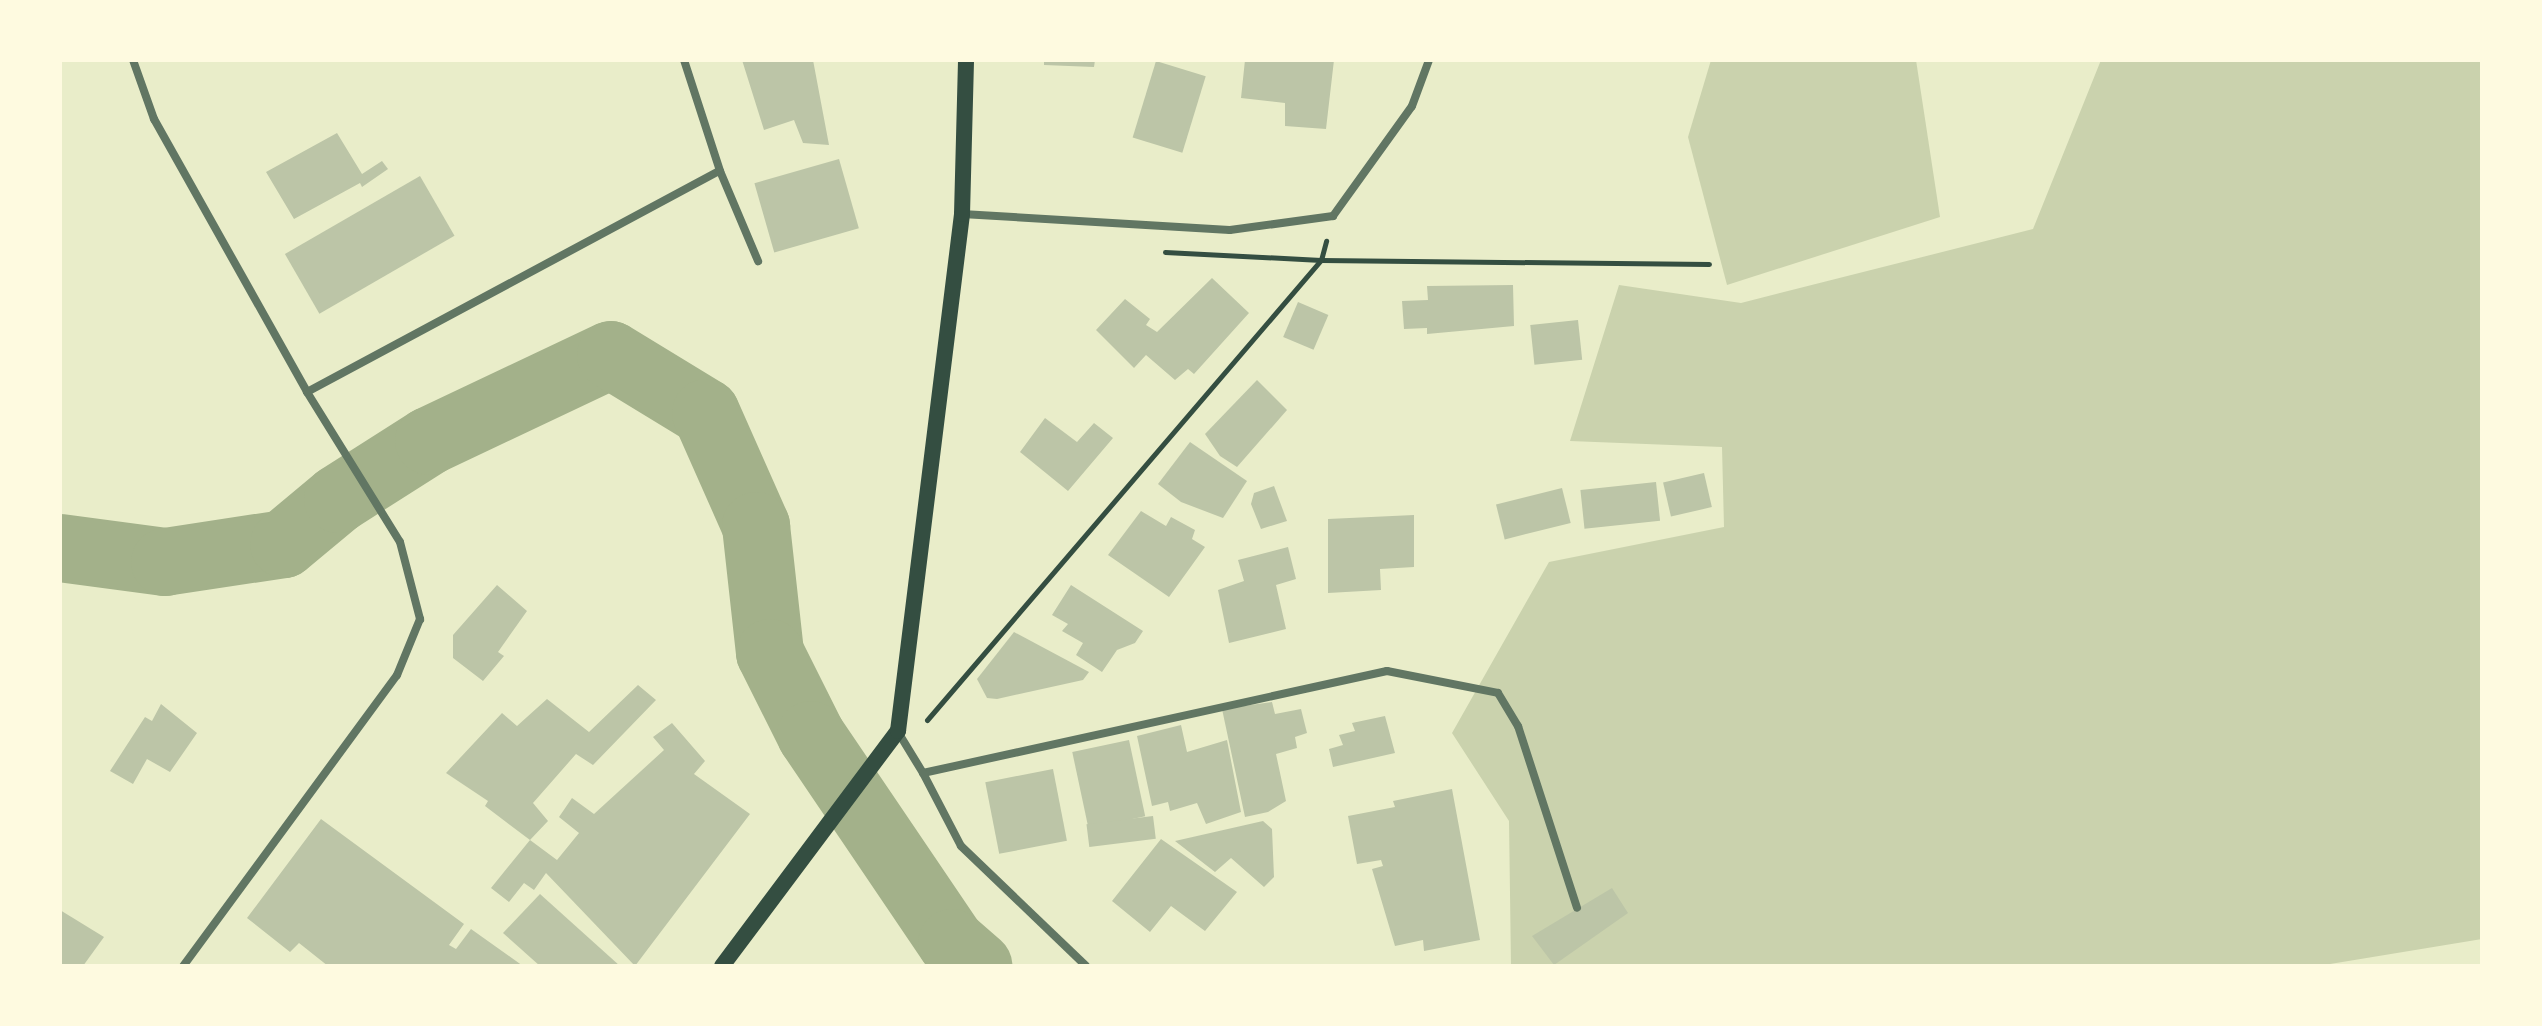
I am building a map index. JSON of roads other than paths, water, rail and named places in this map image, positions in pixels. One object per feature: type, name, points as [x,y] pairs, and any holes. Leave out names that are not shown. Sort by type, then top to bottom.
[{"type":"main road","points":[[722,966],[823,828],[879,759],[902,737],[962,214],[966,60]]},
{"type":"street","points":[[133,60],[154,119],[307,392],[400,542],[420,619],[397,675],[183,966]]},
{"type":"street","points":[[684,60],[720,171],[758,261]]},
{"type":"street","points":[[962,214],[1230,230],[1333,216],[1412,106],[1429,60]]},
{"type":"street","points":[[307,392],[720,171]]},
{"type":"street","points":[[923,773],[1387,671],[1498,693],[1518,726],[1577,908]]},
{"type":"street","points":[[902,737],[961,846],[1086,966]]},
{"type":"waterway","points":[[60,548],[165,562],[284,544],[338,499],[429,441],[611,355],[706,413],[756,526],[770,653],[811,735],[952,943],[978,966]]}]
